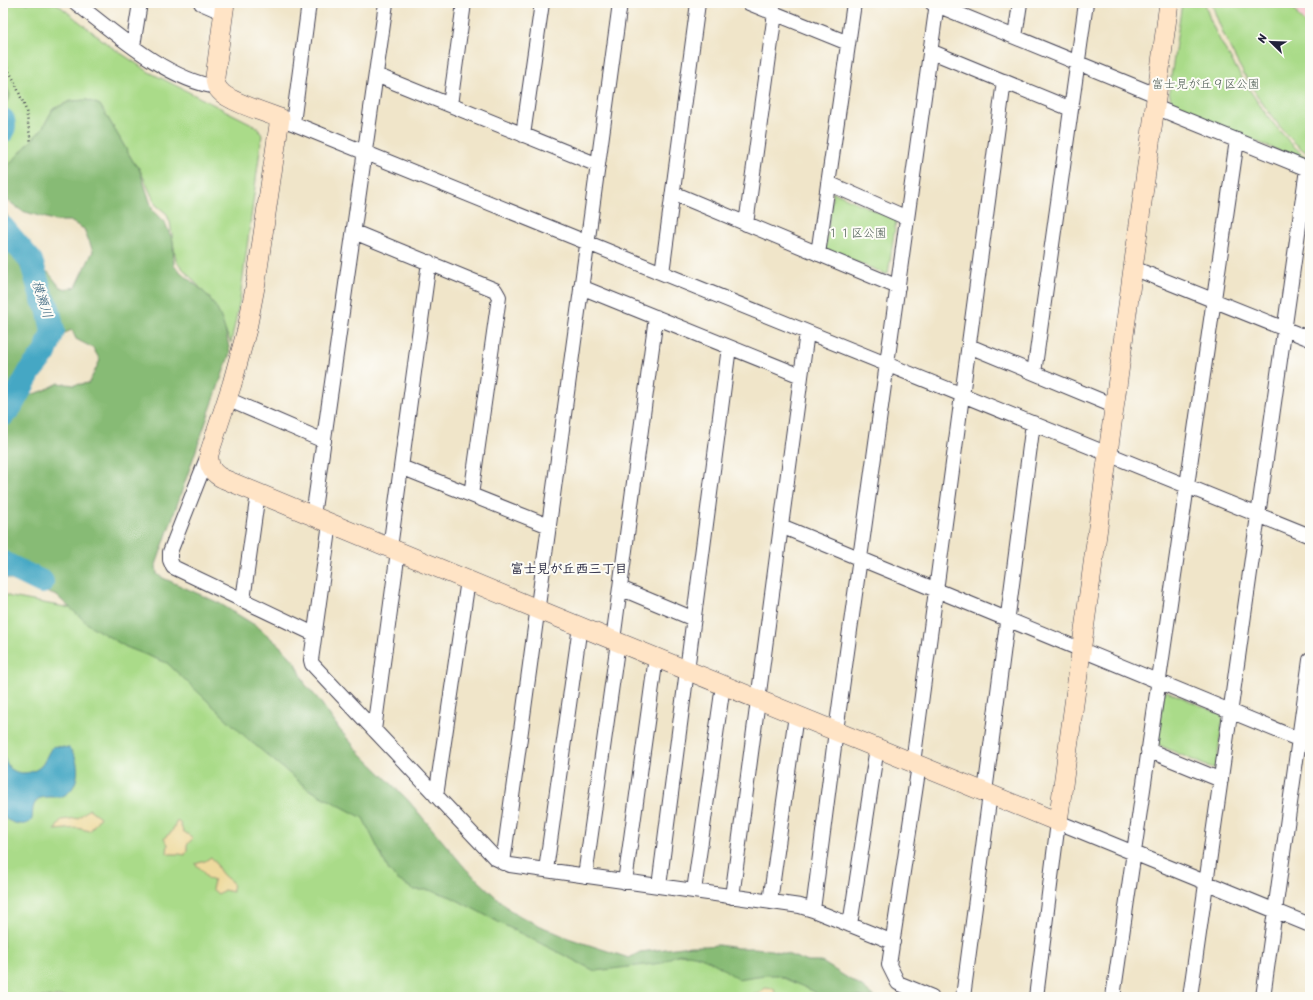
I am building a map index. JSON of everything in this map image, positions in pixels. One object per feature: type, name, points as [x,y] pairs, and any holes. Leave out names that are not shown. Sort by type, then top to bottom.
[{"type":"street","points":[[76,3],[162,66],[198,83],[217,87]]},
{"type":"street","points":[[133,46],[140,3]]},
{"type":"street","points":[[201,3],[225,8],[215,77],[218,90],[227,97],[1310,536]]},
{"type":"street","points":[[309,3],[247,329],[210,451],[170,552],[170,560],[173,567],[314,634]]},
{"type":"street","points":[[386,3],[324,440],[321,520],[311,660],[312,664],[485,848],[495,858],[503,863],[770,902],[813,910],[893,942]]},
{"type":"street","points":[[450,105],[464,3]]},
{"type":"street","points":[[523,135],[542,3]]},
{"type":"street","points":[[503,863],[620,3]]},
{"type":"street","points":[[662,273],[698,3]]},
{"type":"street","points":[[749,3],[848,43]]},
{"type":"street","points":[[818,254],[854,3]]},
{"type":"street","points":[[1015,37],[1020,3]]},
{"type":"street","points":[[1034,373],[1086,3]]},
{"type":"street","points":[[1036,997],[1058,822],[1169,3]]},
{"type":"street","points":[[813,910],[935,4],[1078,63],[1237,140],[1308,170],[1284,328],[1190,997]]},
{"type":"street","points":[[746,224],[775,13]]},
{"type":"street","points":[[930,50],[1071,109]]},
{"type":"street","points":[[376,75],[598,165]]},
{"type":"street","points":[[932,997],[898,983],[889,965],[1004,81]]},
{"type":"street","points":[[1113,997],[1237,140]]},
{"type":"street","points":[[828,183],[907,218]]},
{"type":"street","points":[[673,193],[898,287]]},
{"type":"street","points":[[354,232],[495,290],[499,297],[471,495]]},
{"type":"street","points":[[374,730],[394,550],[401,467],[429,262]]},
{"type":"street","points":[[1133,268],[1310,339]]},
{"type":"street","points":[[581,287],[801,376]]},
{"type":"street","points":[[585,876],[616,641],[620,588],[656,318]]},
{"type":"street","points":[[732,897],[780,526],[808,332]]},
{"type":"street","points":[[969,346],[1114,406]]},
{"type":"street","points":[[659,886],[729,347]]},
{"type":"street","points":[[227,399],[324,440]]},
{"type":"street","points":[[963,997],[1007,619],[1032,423]]},
{"type":"street","points":[[210,451],[209,463],[217,475],[258,493],[537,609],[1310,925]]},
{"type":"street","points":[[401,467],[549,526]]},
{"type":"street","points":[[243,600],[258,493]]},
{"type":"street","points":[[780,526],[1304,742]]},
{"type":"street","points":[[436,796],[468,580]]},
{"type":"street","points":[[620,588],[694,619]]},
{"type":"street","points":[[546,870],[580,626]]},
{"type":"street","points":[[625,882],[656,657]]},
{"type":"street","points":[[1263,997],[1275,910],[1304,742],[1310,660]]},
{"type":"street","points":[[694,891],[723,685]]},
{"type":"street","points":[[770,902],[796,715]]},
{"type":"street","points":[[850,925],[877,748]]},
{"type":"street","points":[[1148,750],[1221,780]]},
{"type":"path","points":[[3,60],[14,80],[26,110],[31,143]]},
{"type":"shaded area","points":[[1293,3],[1310,3],[1310,28],[1299,16]]},
{"type":"green space","points":[[3,3],[56,3],[110,46],[149,72],[256,126],[262,135],[240,299],[231,343],[211,300],[176,261],[170,222],[166,213],[156,205],[139,168],[134,163],[100,105],[87,100],[71,101],[53,109],[42,129],[9,166],[4,181],[3,104],[6,103],[3,77]]},
{"type":"green space","name":"富士見が丘９区公園","points":[[1182,3],[1205,3],[1216,33],[1248,88],[1266,114],[1286,138],[1309,160],[1308,163],[1172,105],[1169,91]]},
{"type":"green space","points":[[1212,3],[1292,3],[1298,16],[1310,29],[1310,155],[1295,143],[1265,108],[1238,64],[1218,21]]},
{"type":"green space","points":[[3,77],[10,95],[9,100],[3,104]]},
{"type":"green space","points":[[87,100],[100,105],[134,163],[139,168],[153,211],[165,223],[173,241],[174,266],[203,291],[212,301],[223,322],[230,353],[156,565],[157,574],[219,603],[258,627],[281,647],[296,663],[305,684],[319,700],[340,730],[361,754],[407,799],[466,869],[512,912],[568,938],[629,958],[640,952],[691,946],[718,945],[771,950],[808,962],[822,962],[862,987],[874,997],[820,997],[815,992],[777,975],[764,975],[738,979],[706,959],[699,956],[685,954],[676,955],[662,963],[595,971],[451,897],[429,890],[414,890],[398,880],[389,871],[363,818],[308,789],[249,740],[167,663],[126,647],[89,625],[57,596],[3,577],[3,207],[14,228],[22,238],[27,250],[12,248],[18,263],[37,295],[37,311],[44,331],[35,352],[16,378],[27,396],[43,391],[59,383],[74,385],[89,383],[100,360],[93,348],[76,339],[72,330],[58,336],[53,336],[48,325],[53,310],[52,301],[35,284],[21,266],[48,272],[60,287],[67,289],[76,287],[93,251],[84,229],[70,221],[57,221],[22,211],[3,197],[3,178],[4,180],[8,166],[42,129],[53,109],[71,101]]},
{"type":"green space","name":"１１区公園","points":[[833,192],[896,221],[888,274],[826,250],[825,247]]},
{"type":"green space","points":[[3,594],[11,597],[76,609],[185,671],[394,832],[477,903],[577,949],[629,962],[699,952],[861,997],[3,997]]},
{"type":"green space","points":[[1167,691],[1220,714],[1223,718],[1216,767],[1213,769],[1159,745],[1157,740],[1164,693]]},
{"type":"sand","points":[[89,809],[100,817],[90,831],[77,828],[55,830],[61,820],[78,818]]},
{"type":"sand","points":[[177,821],[180,823],[183,831],[193,838],[187,845],[185,855],[167,853],[168,844],[164,839],[171,833]]},
{"type":"sand","points":[[211,857],[221,873],[232,882],[233,892],[224,890],[218,894],[212,889],[214,881],[207,878],[202,870],[195,864],[205,861]]},
{"type":"sand","points":[[765,988],[774,989],[776,997],[746,997],[748,995],[758,994]]},
{"type":"water","points":[[55,746],[69,748],[76,759],[78,772],[74,785],[70,791],[62,796],[38,799],[33,808],[32,819],[28,823],[17,824],[3,817],[3,756],[12,770],[25,773],[38,769],[45,761],[50,750]]},
{"type":"waterway","name":"横瀬川","points":[[3,120],[3,131]]},
{"type":"waterway","name":"横瀬川","points":[[3,228],[31,261],[43,300],[48,308],[53,331],[45,353],[31,370],[11,406],[3,415]]},
{"type":"waterway","name":"横瀬川","points":[[3,563],[42,582]]},
{"type":"district","name":"富士見が丘西三丁目","points":[[569,568]]}]
